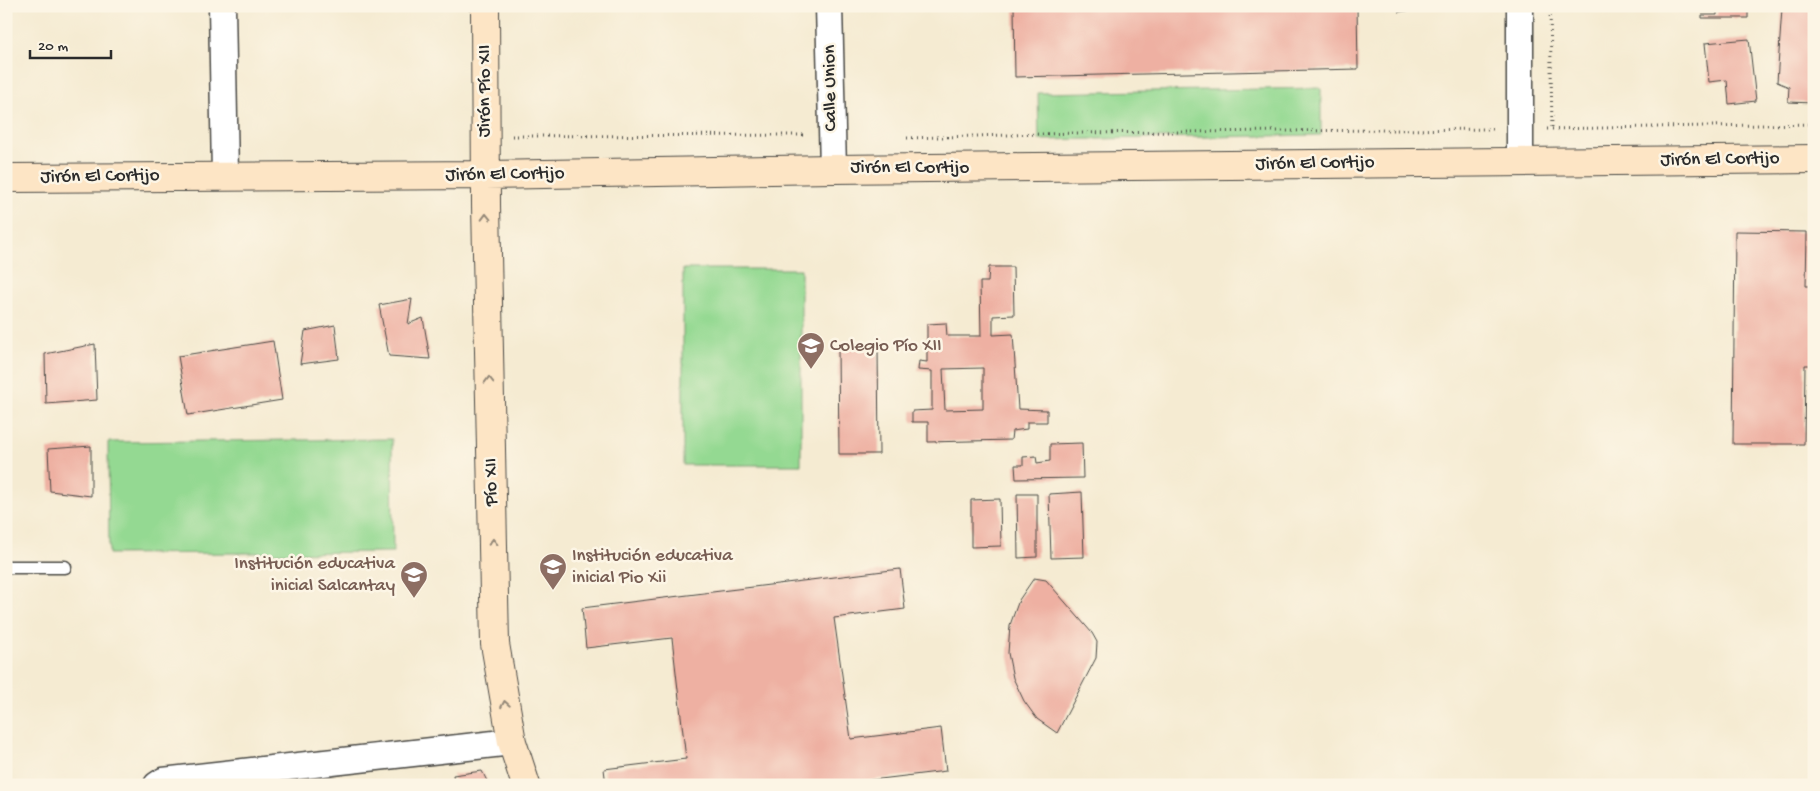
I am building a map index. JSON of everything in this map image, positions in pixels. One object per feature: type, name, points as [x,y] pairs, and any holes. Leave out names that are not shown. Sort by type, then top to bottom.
[{"type":"street","points":[[222,6],[225,175]]},
{"type":"street","name":"Jirón Pío XII","points":[[485,6],[486,175]]},
{"type":"street","name":"Calle Union","points":[[829,6],[833,169]]},
{"type":"street","points":[[1520,6],[1520,162]]},
{"type":"street","name":"Jirón El Cortijo","points":[[6,178],[225,175],[486,175],[833,169],[1814,159]]},
{"type":"street","name":"Pío XII","points":[[486,175],[495,644],[512,742],[526,785]]},
{"type":"street","points":[[157,785],[163,781],[512,742]]},
{"type":"lane","points":[[6,567],[65,566]]},
{"type":"path","points":[[1550,6],[1552,129]]},
{"type":"path","points":[[906,138],[1074,133],[1552,129],[1814,124]]},
{"type":"path","points":[[486,136],[832,136]]},
{"type":"green space","points":[[1321,88],[1321,135],[1039,140],[1038,93]]},
{"type":"green space","points":[[683,269],[801,269],[801,465],[683,465]]},
{"type":"green space","points":[[392,439],[393,552],[109,554],[108,442]]},
{"type":"building","points":[[1014,6],[1357,6],[1358,69],[1015,77]]},
{"type":"building","points":[[1399,6],[1434,6],[1434,7],[1399,12]]},
{"type":"building","points":[[1717,6],[1748,6],[1748,18],[1702,18],[1702,15],[1717,15]]},
{"type":"building","points":[[1782,8],[1814,10],[1811,45],[1814,45],[1814,103],[1788,102],[1789,87],[1777,82]]},
{"type":"building","points":[[1749,39],[1756,101],[1729,104],[1727,80],[1709,82],[1705,43]]},
{"type":"building","points":[[1735,231],[1807,232],[1806,286],[1814,286],[1814,365],[1805,365],[1804,444],[1733,444]]},
{"type":"building","points":[[989,267],[1013,267],[1014,315],[993,316],[993,335],[1013,334],[1018,409],[1047,410],[1047,422],[1027,422],[1027,429],[1012,431],[1011,440],[928,442],[928,422],[912,422],[912,411],[932,410],[932,371],[918,370],[919,361],[927,362],[927,324],[946,323],[947,336],[981,336],[980,282],[988,282]],"holes":[[[983,368],[983,409],[945,410],[943,369]]]},
{"type":"building","points":[[412,299],[408,324],[423,318],[430,359],[389,356],[379,305]]},
{"type":"building","points":[[335,325],[339,359],[300,364],[305,331]]},
{"type":"building","points":[[273,341],[282,400],[188,415],[178,356]]},
{"type":"building","points":[[95,344],[97,400],[46,404],[45,354]]},
{"type":"building","points":[[878,347],[879,454],[839,454],[838,348]]},
{"type":"building","points":[[1082,443],[1083,478],[1016,479],[1015,465],[1023,465],[1023,457],[1036,456],[1037,463],[1050,461],[1050,444]]},
{"type":"building","points":[[91,446],[91,496],[50,491],[48,449]]},
{"type":"building","points":[[1082,492],[1084,557],[1051,558],[1049,494]]},
{"type":"building","points":[[1017,494],[1037,494],[1037,557],[1018,558]]},
{"type":"building","points":[[1000,499],[1001,546],[971,547],[971,500]]},
{"type":"building","points":[[900,569],[905,609],[834,618],[851,739],[941,728],[946,771],[831,785],[606,785],[604,769],[686,759],[672,638],[586,648],[582,608]]},
{"type":"building","points":[[1034,578],[1046,580],[1092,633],[1097,642],[1096,658],[1057,733],[1037,719],[1024,701],[1013,678],[1008,653],[1010,625],[1019,600]]},
{"type":"building","points":[[482,771],[489,785],[432,785],[454,782],[453,775]]},
{"type":"place","name":"Colegio Pío XII","points":[[811,370]]},
{"type":"place","name":"Institución educativa inicial Pio Xii","points":[[553,591]]},
{"type":"place","name":"Institución educativa inicial Salcantay","points":[[414,599]]}]
